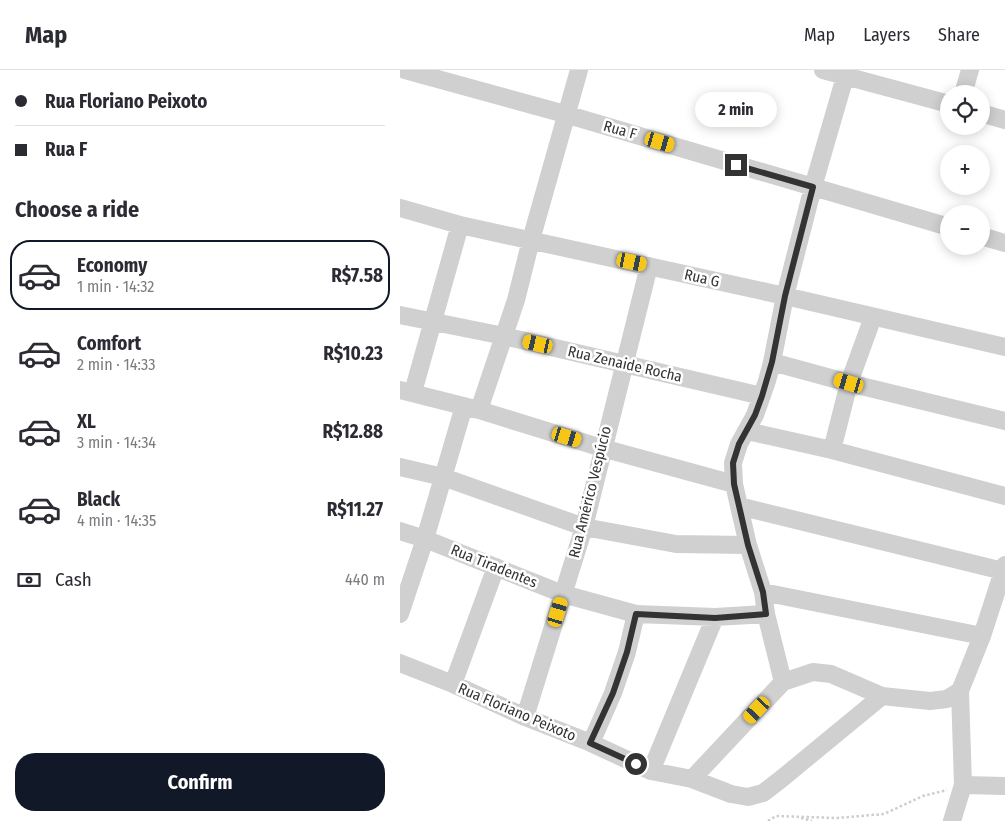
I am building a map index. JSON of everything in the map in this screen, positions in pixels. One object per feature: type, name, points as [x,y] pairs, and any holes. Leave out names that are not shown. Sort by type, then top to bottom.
[{"type":"street","name":"Rua F","points":[[405,70],[565,114],[940,224]]},
{"type":"street","points":[[400,614],[443,478],[471,408],[504,336],[516,300],[565,114],[579,70]]},
{"type":"street","points":[[823,70],[846,73],[940,101]]},
{"type":"street","points":[[966,85],[970,70]]},
{"type":"street","points":[[783,682],[766,614],[763,592],[748,545],[739,506],[734,484],[733,463],[739,444],[747,431],[762,396],[772,362],[785,296],[813,187],[846,73]]},
{"type":"street","points":[[990,116],[1005,120]]},
{"type":"street","name":"Rua G","points":[[400,208],[460,225],[785,296],[1005,347]]},
{"type":"street","points":[[460,225],[433,322],[406,391],[734,484]]},
{"type":"street","points":[[990,239],[1005,243]]},
{"type":"street","name":"Rua Américo Vespúcio","points":[[525,717],[584,527],[648,266]]},
{"type":"street","name":"Rua Zenaide Rocha","points":[[400,315],[504,336],[762,396]]},
{"type":"street","points":[[832,450],[849,383],[873,317]]},
{"type":"street","points":[[772,362],[1005,421]]},
{"type":"street","points":[[747,431],[832,450],[1005,496]]},
{"type":"street","points":[[400,467],[443,478],[584,527],[676,544],[748,545]]},
{"type":"street","points":[[739,506],[1004,568],[982,636],[960,691],[963,786],[952,821]]},
{"type":"street","name":"Rua Tiradentes","points":[[400,531],[425,539],[563,594],[636,614],[715,618],[766,614]]},
{"type":"street","points":[[453,684],[496,568]]},
{"type":"street","points":[[763,592],[982,636]]},
{"type":"street","points":[[590,743],[613,693],[627,652],[636,614]]},
{"type":"street","points":[[651,771],[715,618]]},
{"type":"street","name":"Rua Floriano Peixoto","points":[[400,663],[453,684],[651,771],[692,779],[732,794],[748,797],[763,793],[882,696]]},
{"type":"street","points":[[692,779],[783,682],[813,672],[831,674],[882,696],[930,701],[947,699],[960,691]]},
{"type":"street","points":[[963,786],[1005,786]]},
{"type":"path","points":[[768,821],[776,816],[837,818],[884,814],[923,796],[963,786]]},
{"type":"path","points":[[797,816],[812,821]]},
{"type":"route","points":[[636,764],[590,743],[613,693],[627,652],[636,614],[715,618],[766,614],[763,592],[748,545],[734,484],[733,463],[739,444],[755,415],[772,362],[785,296],[813,187],[736,165]]}]
